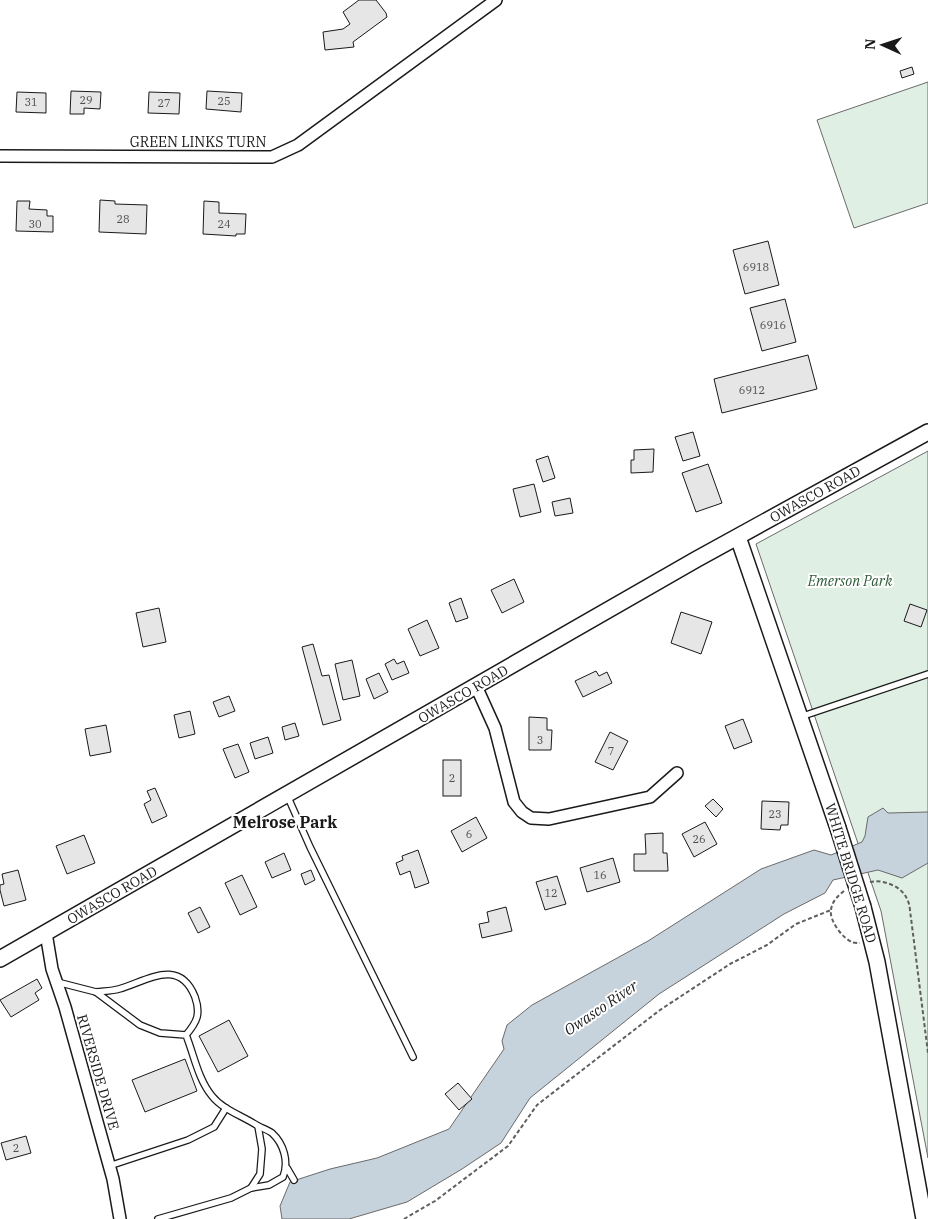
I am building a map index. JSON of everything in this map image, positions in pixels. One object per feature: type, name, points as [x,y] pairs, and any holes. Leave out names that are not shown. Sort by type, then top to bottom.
[{"type":"main road","name":"OWASCO ROAD","points":[[0,959],[738,536],[928,432]]},
{"type":"main road","name":"WHITE BRIDGE ROAD","points":[[738,536],[863,906],[873,943],[924,1219]]},
{"type":"street","name":"GREEN LINKS TURN","points":[[0,156],[272,157],[298,145],[496,0]]},
{"type":"street","points":[[476,686],[495,728],[511,795],[522,812],[531,818],[549,819],[650,797],[677,773]]},
{"type":"street","name":"RIVERSIDE DRIVE","points":[[46,933],[52,969],[109,1166],[120,1219]]},
{"type":"lane","points":[[800,717],[928,674]]},
{"type":"lane","points":[[287,795],[310,847],[413,1057]]},
{"type":"lane","points":[[96,992],[118,989],[158,975],[173,974],[186,981],[198,1010],[196,1023],[186,1035]]},
{"type":"lane","points":[[57,982],[96,992],[140,1024],[160,1033],[186,1035]]},
{"type":"lane","points":[[186,1035],[199,1073],[212,1096],[226,1108],[272,1133],[285,1153],[287,1168],[294,1180]]},
{"type":"lane","points":[[109,1166],[197,1136],[214,1127],[226,1108]]},
{"type":"lane","points":[[251,1188],[260,1174],[262,1149],[258,1126]]},
{"type":"lane","points":[[158,1219],[231,1198],[251,1188],[269,1185],[283,1177],[287,1168]]},
{"type":"path","points":[[862,884],[877,880],[898,888],[907,898],[928,1053]]},
{"type":"path","points":[[845,890],[834,899],[831,917],[844,937],[852,943],[873,943]]},
{"type":"path","points":[[404,1219],[435,1201],[508,1146],[537,1105],[660,1010],[730,964],[767,945],[796,924],[831,910]]},
{"type":"green space","points":[[928,82],[928,203],[854,228],[817,120]]},
{"type":"green space","name":"Emerson Park","points":[[928,451],[928,1158],[881,911],[756,544]]},
{"type":"water","name":"Owasco River","points":[[883,808],[888,813],[928,812],[928,863],[902,878],[878,870],[833,880],[825,893],[784,914],[659,994],[530,1098],[501,1143],[407,1202],[349,1219],[282,1219],[280,1206],[290,1182],[330,1169],[377,1158],[449,1129],[504,1049],[502,1041],[507,1025],[532,1005],[648,941],[761,869],[814,850],[831,855],[862,842],[865,836],[868,817]]},
{"type":"building","points":[[359,0],[376,0],[387,17],[353,42],[354,47],[325,50],[323,32],[343,29],[350,24],[343,12]]},
{"type":"building","points":[[912,67],[914,74],[902,78],[900,71]]},
{"type":"building","points":[[71,91],[101,92],[100,109],[84,108],[84,114],[70,114]]},
{"type":"building","points":[[207,91],[242,93],[241,112],[206,109]]},
{"type":"building","points":[[17,92],[46,93],[46,113],[16,112]]},
{"type":"building","points":[[149,92],[180,93],[179,114],[148,113]]},
{"type":"building","points":[[100,200],[115,201],[115,204],[147,205],[146,234],[99,232]]},
{"type":"building","points":[[17,201],[30,201],[29,209],[47,210],[47,216],[53,216],[53,232],[16,231]]},
{"type":"building","points":[[204,201],[219,202],[219,213],[246,214],[245,234],[236,234],[236,236],[203,234]]},
{"type":"building","points":[[768,241],[779,285],[745,294],[733,250]]},
{"type":"building","points":[[785,299],[796,342],[762,351],[750,308]]},
{"type":"building","points":[[808,355],[817,389],[722,413],[714,379]]},
{"type":"building","points":[[693,432],[700,456],[683,461],[675,437]]},
{"type":"building","points":[[654,449],[653,472],[631,473],[631,460],[634,460],[634,450]]},
{"type":"building","points":[[548,456],[555,478],[543,482],[536,460]]},
{"type":"building","points":[[708,464],[722,503],[696,512],[682,473]]},
{"type":"building","points":[[534,484],[541,512],[520,517],[513,489]]},
{"type":"building","points":[[570,498],[573,513],[555,516],[552,502]]},
{"type":"building","points":[[514,579],[524,602],[502,613],[491,590]]},
{"type":"building","points":[[461,598],[468,618],[456,622],[449,603]]},
{"type":"building","points":[[910,604],[927,610],[921,627],[904,621]]},
{"type":"building","points":[[159,608],[166,642],[143,647],[136,613]]},
{"type":"building","points":[[681,612],[712,622],[701,654],[671,643]]},
{"type":"building","points":[[427,620],[439,648],[420,656],[408,629]]},
{"type":"building","points":[[313,644],[322,676],[329,675],[341,720],[323,725],[302,647]]},
{"type":"building","points":[[394,659],[397,664],[404,661],[409,673],[392,680],[385,664]]},
{"type":"building","points":[[352,660],[360,696],[343,700],[335,664]]},
{"type":"building","points":[[596,671],[599,676],[607,672],[612,683],[583,697],[575,681]]},
{"type":"building","points":[[379,673],[388,692],[374,699],[366,679]]},
{"type":"building","points":[[229,696],[235,711],[219,717],[213,702]]},
{"type":"building","points":[[190,711],[195,734],[179,738],[174,715]]},
{"type":"building","points":[[529,717],[547,718],[547,730],[552,730],[551,750],[529,750]]},
{"type":"building","points":[[743,719],[752,742],[734,749],[725,726]]},
{"type":"building","points":[[295,723],[299,736],[285,740],[282,727]]},
{"type":"building","points":[[106,725],[111,752],[90,756],[85,729]]},
{"type":"building","points":[[610,732],[628,741],[613,770],[595,762]]},
{"type":"building","points":[[268,737],[273,753],[255,759],[250,743]]},
{"type":"building","points":[[238,744],[249,772],[235,778],[223,749]]},
{"type":"building","points":[[443,760],[461,760],[461,796],[443,796]]},
{"type":"building","points":[[155,788],[167,816],[152,823],[144,804],[151,800],[147,791]]},
{"type":"building","points":[[713,799],[723,809],[716,817],[705,806]]},
{"type":"building","points":[[762,801],[789,802],[788,825],[781,825],[780,830],[761,829]]},
{"type":"building","points":[[476,817],[487,838],[462,852],[451,831]]},
{"type":"building","points":[[705,822],[717,844],[694,857],[682,834]]},
{"type":"building","points":[[663,833],[663,853],[667,853],[668,871],[634,871],[634,854],[646,854],[645,834]]},
{"type":"building","points":[[84,835],[95,863],[67,874],[56,846]]},
{"type":"building","points":[[418,850],[429,883],[415,888],[410,871],[400,875],[396,863],[403,860],[402,856]]},
{"type":"building","points":[[284,853],[291,870],[272,878],[265,862]]},
{"type":"building","points":[[613,858],[620,882],[587,892],[580,868]]},
{"type":"building","points":[[18,870],[26,900],[4,906],[0,890],[0,885],[4,884],[2,874]]},
{"type":"building","points":[[311,870],[315,880],[305,885],[301,874]]},
{"type":"building","points":[[242,875],[257,907],[240,915],[225,883]]},
{"type":"building","points":[[557,876],[566,904],[545,910],[536,882]]},
{"type":"building","points":[[200,907],[210,927],[198,933],[188,913]]},
{"type":"building","points":[[506,907],[512,931],[482,938],[479,924],[489,922],[487,912]]},
{"type":"building","points":[[37,979],[42,988],[35,993],[39,1000],[11,1017],[0,1000]]},
{"type":"building","points":[[229,1020],[248,1056],[218,1072],[199,1036]]},
{"type":"building","points":[[185,1059],[197,1091],[145,1112],[132,1080]]},
{"type":"building","points":[[458,1083],[472,1099],[459,1110],[445,1094]]},
{"type":"building","points":[[26,1136],[31,1153],[6,1160],[1,1143]]},
{"type":"district","name":"Melrose Park","points":[[285,822]]}]
